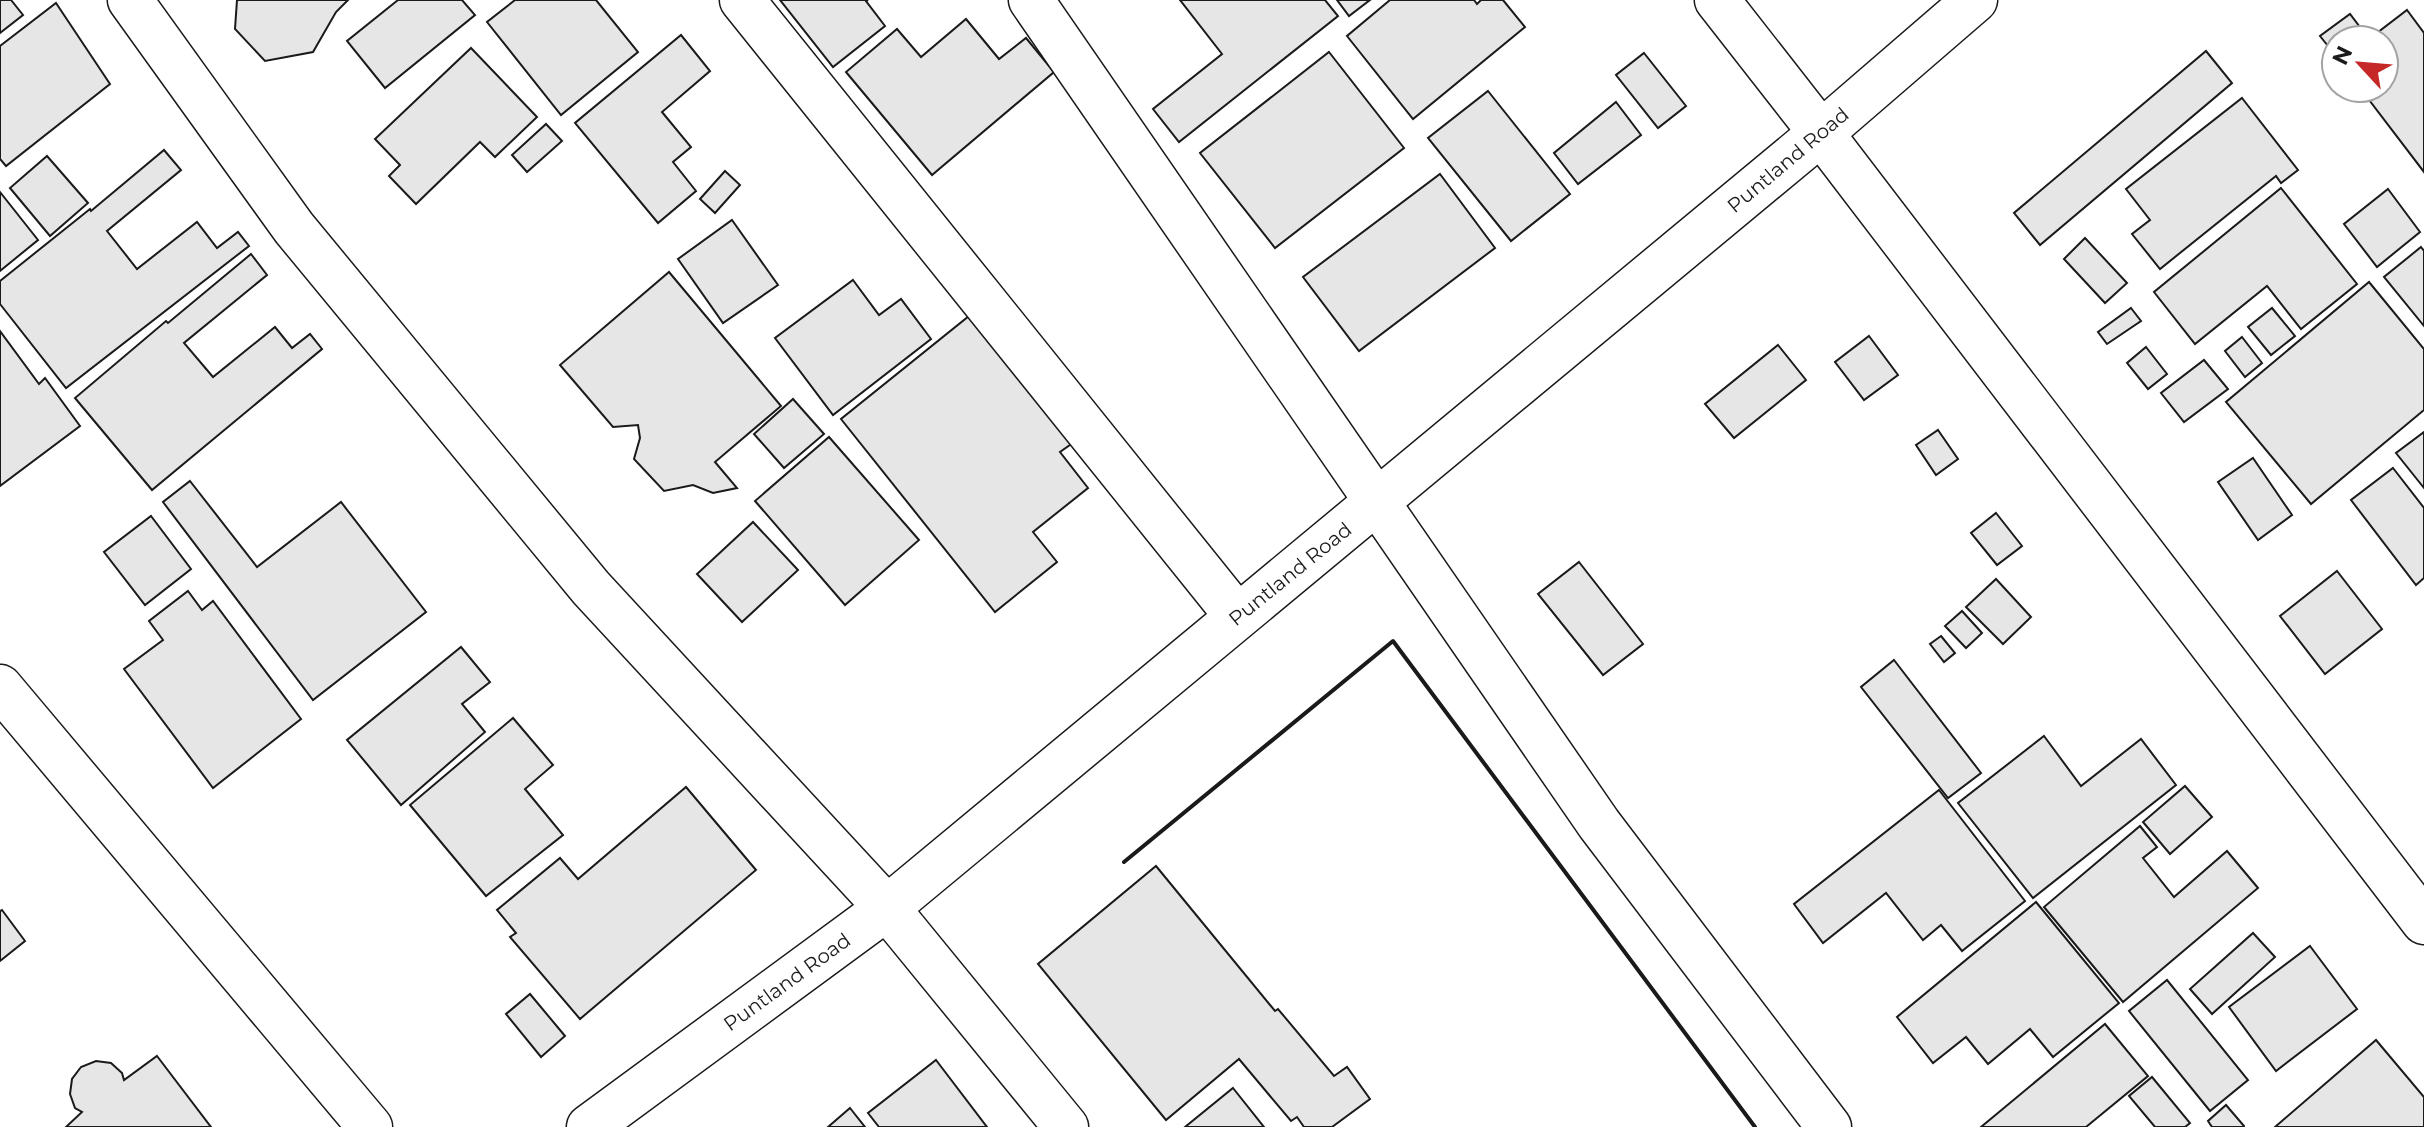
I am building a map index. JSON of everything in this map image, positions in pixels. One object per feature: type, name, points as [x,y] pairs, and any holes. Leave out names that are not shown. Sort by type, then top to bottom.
[{"type":"street","points":[[130,0],[294,228],[591,588],[887,908],[1066,1127]]},
{"type":"street","points":[[742,0],[1237,616]]},
{"type":"street","points":[[1031,0],[1599,824],[1829,1127]]},
{"type":"street","points":[[1717,0],[2424,922]]},
{"type":"street","name":"Puntland Road","points":[[589,1127],[887,908],[1237,616],[1379,502],[1821,133],[1975,0]]},
{"type":"street","points":[[0,687],[370,1127]]},
{"type":"building","points":[[0,0],[11,0],[23,15],[0,33]]},
{"type":"building","points":[[237,0],[348,0],[336,12],[313,52],[265,61],[235,29]]},
{"type":"building","points":[[398,0],[462,0],[475,15],[385,88],[347,41]]},
{"type":"building","points":[[515,0],[596,0],[638,52],[561,115],[487,22]]},
{"type":"building","points":[[780,0],[868,0],[885,26],[833,67]]},
{"type":"building","points":[[1180,0],[1325,0],[1338,16],[1179,142],[1153,109],[1222,54]]},
{"type":"building","points":[[1337,0],[1370,0],[1349,16]]},
{"type":"building","points":[[1390,0],[1474,0],[1477,4],[1481,0],[1503,0],[1525,27],[1413,119],[1347,36]]},
{"type":"building","points":[[56,3],[110,84],[6,166],[0,159],[0,46]]},
{"type":"building","points":[[2407,10],[2424,33],[2424,172],[2372,104],[2400,104],[2400,24],[2389,24]]},
{"type":"building","points":[[2350,14],[2358,24],[2336,24]]},
{"type":"building","points":[[966,19],[999,59],[1026,38],[1054,72],[932,175],[846,72],[897,29],[921,57]]},
{"type":"building","points":[[681,35],[710,71],[662,112],[691,147],[673,162],[696,191],[658,223],[575,123]]},
{"type":"building","points":[[471,48],[537,117],[495,157],[480,142],[416,204],[389,176],[400,165],[375,139]]},
{"type":"building","points":[[2206,51],[2232,83],[2040,245],[2014,213]]},
{"type":"building","points":[[1329,52],[1404,148],[1275,248],[1200,153]]},
{"type":"building","points":[[1644,53],[1686,106],[1658,128],[1616,75]]},
{"type":"building","points":[[1488,91],[1570,194],[1511,241],[1428,138]]},
{"type":"building","points":[[2242,98],[2298,170],[2281,183],[2276,176],[2160,269],[2132,234],[2150,220],[2126,189]]},
{"type":"building","points":[[1616,102],[1641,135],[1578,184],[1554,153]]},
{"type":"building","points":[[546,124],[562,141],[527,172],[512,155]]},
{"type":"building","points":[[164,150],[181,170],[107,231],[137,269],[197,222],[217,248],[238,232],[249,246],[66,388],[0,304],[0,281]]},
{"type":"building","points":[[47,156],[88,203],[50,236],[10,188]]},
{"type":"building","points":[[725,171],[740,185],[715,213],[700,199]]},
{"type":"building","points":[[1440,174],[1495,248],[1359,351],[1303,277]]},
{"type":"building","points":[[2281,188],[2357,284],[2301,329],[2267,286],[2195,344],[2154,292]]},
{"type":"building","points":[[2388,189],[2420,232],[2377,267],[2344,224]]},
{"type":"building","points":[[0,192],[38,240],[0,271]]},
{"type":"building","points":[[732,220],[778,285],[723,323],[678,259]]},
{"type":"building","points":[[2085,238],[2127,283],[2105,303],[2064,259]]},
{"type":"building","points":[[2421,247],[2424,251],[2424,326],[2384,277]]},
{"type":"building","points":[[251,254],[267,275],[184,343],[213,377],[275,327],[292,348],[310,334],[322,349],[152,490],[75,398]]},
{"type":"building","points":[[669,272],[781,406],[715,462],[737,488],[713,493],[693,485],[664,491],[634,459],[640,438],[638,425],[613,427],[560,365]]},
{"type":"building","points":[[853,280],[879,315],[901,299],[931,339],[833,415],[775,338]]},
{"type":"building","points":[[2369,282],[2424,349],[2424,410],[2311,504],[2226,402]]},
{"type":"building","points":[[2131,308],[2141,321],[2107,344],[2098,332]]},
{"type":"building","points":[[2272,308],[2295,336],[2271,355],[2248,327]]},
{"type":"building","points":[[974,312],[1077,440],[1060,452],[1088,488],[1033,532],[1057,562],[995,612],[841,419]]},
{"type":"building","points":[[0,331],[39,384],[45,378],[80,426],[0,486]]},
{"type":"building","points":[[1869,336],[1898,375],[1864,400],[1835,362]]},
{"type":"building","points":[[2242,337],[2262,363],[2245,377],[2225,351]]},
{"type":"building","points":[[1778,345],[1806,380],[1734,438],[1705,404]]},
{"type":"building","points":[[2146,347],[2167,374],[2148,389],[2127,363]]},
{"type":"building","points":[[2204,360],[2228,389],[2184,422],[2161,393]]},
{"type":"building","points":[[793,399],[824,434],[784,468],[754,434]]},
{"type":"building","points":[[1938,430],[1958,459],[1936,475],[1916,445]]},
{"type":"building","points":[[2424,432],[2424,488],[2396,453]]},
{"type":"building","points":[[829,437],[919,540],[845,605],[755,501]]},
{"type":"building","points":[[2253,458],[2292,515],[2258,540],[2218,482]]},
{"type":"building","points":[[2393,468],[2424,508],[2424,578],[2416,585],[2351,500]]},
{"type":"building","points":[[190,481],[257,567],[341,502],[426,612],[313,700],[163,502]]},
{"type":"building","points":[[1996,513],[2022,546],[1997,565],[1971,533]]},
{"type":"building","points":[[151,516],[191,569],[145,605],[104,552]]},
{"type":"building","points":[[753,522],[798,570],[742,622],[697,574]]},
{"type":"building","points":[[1579,562],[1643,644],[1603,675],[1538,594]]},
{"type":"building","points":[[2337,571],[2382,629],[2325,674],[2280,616]]},
{"type":"building","points":[[1996,579],[2031,617],[2003,644],[1966,607]]},
{"type":"building","points":[[188,591],[202,610],[213,601],[301,719],[213,788],[124,669],[163,640],[149,621]]},
{"type":"building","points":[[1962,611],[1982,633],[1966,648],[1945,626]]},
{"type":"building","points":[[1941,636],[1955,653],[1944,662],[1930,644]]},
{"type":"building","points":[[461,647],[490,682],[462,704],[485,732],[401,805],[347,740]]},
{"type":"building","points":[[1894,660],[1981,773],[1948,798],[1861,687]]},
{"type":"building","points":[[513,718],[553,765],[525,789],[563,835],[486,896],[410,805]]},
{"type":"building","points":[[2044,736],[2081,786],[2141,739],[2176,785],[2033,898],[1958,803]]},
{"type":"building","points":[[2185,786],[2212,817],[2170,854],[2143,822]]},
{"type":"building","points":[[686,787],[756,870],[580,1019],[510,937],[516,933],[497,910],[560,858],[578,879]]},
{"type":"building","points":[[1939,790],[2025,901],[1962,951],[1941,925],[1923,940],[1886,893],[1823,943],[1794,904]]},
{"type":"building","points":[[2140,826],[2157,847],[2143,858],[2174,897],[2227,851],[2258,888],[2123,1002],[2044,907]]},
{"type":"building","points":[[1156,866],[1275,1011],[1278,1009],[1334,1076],[1347,1067],[1370,1099],[1332,1127],[1304,1127],[1297,1117],[1291,1121],[1239,1059],[1166,1120],[1038,964]]},
{"type":"building","points":[[2036,902],[2119,1003],[2053,1057],[2030,1029],[1988,1064],[1966,1037],[1933,1063],[1897,1017]]},
{"type":"building","points":[[0,911],[25,941],[0,961]]},
{"type":"building","points":[[2253,933],[2275,957],[2212,1014],[2190,989]]},
{"type":"building","points":[[2310,946],[2357,1009],[2276,1071],[2229,1007]]},
{"type":"building","points":[[2167,980],[2248,1080],[2210,1111],[2129,1011]]},
{"type":"building","points":[[530,994],[565,1036],[541,1057],[506,1014]]},
{"type":"building","points":[[2105,1024],[2148,1076],[2086,1127],[1981,1127]]},
{"type":"building","points":[[2376,1040],[2424,1097],[2424,1127],[2275,1127]]},
{"type":"building","points":[[157,1056],[211,1127],[66,1127],[82,1112],[75,1108],[70,1094],[72,1079],[81,1067],[96,1061],[111,1063],[122,1073],[124,1080]]},
{"type":"building","points":[[936,1060],[987,1127],[879,1127],[868,1113]]},
{"type":"building","points":[[2152,1077],[2190,1123],[2185,1127],[2155,1127],[2129,1096]]},
{"type":"building","points":[[1233,1088],[1264,1127],[1185,1127]]},
{"type":"building","points":[[2226,1105],[2243,1127],[2212,1127],[2208,1121]]},
{"type":"building","points":[[850,1108],[865,1127],[828,1127]]},
{"type":"wall","points":[[1124,862],[1393,641],[1755,1127]]}]
